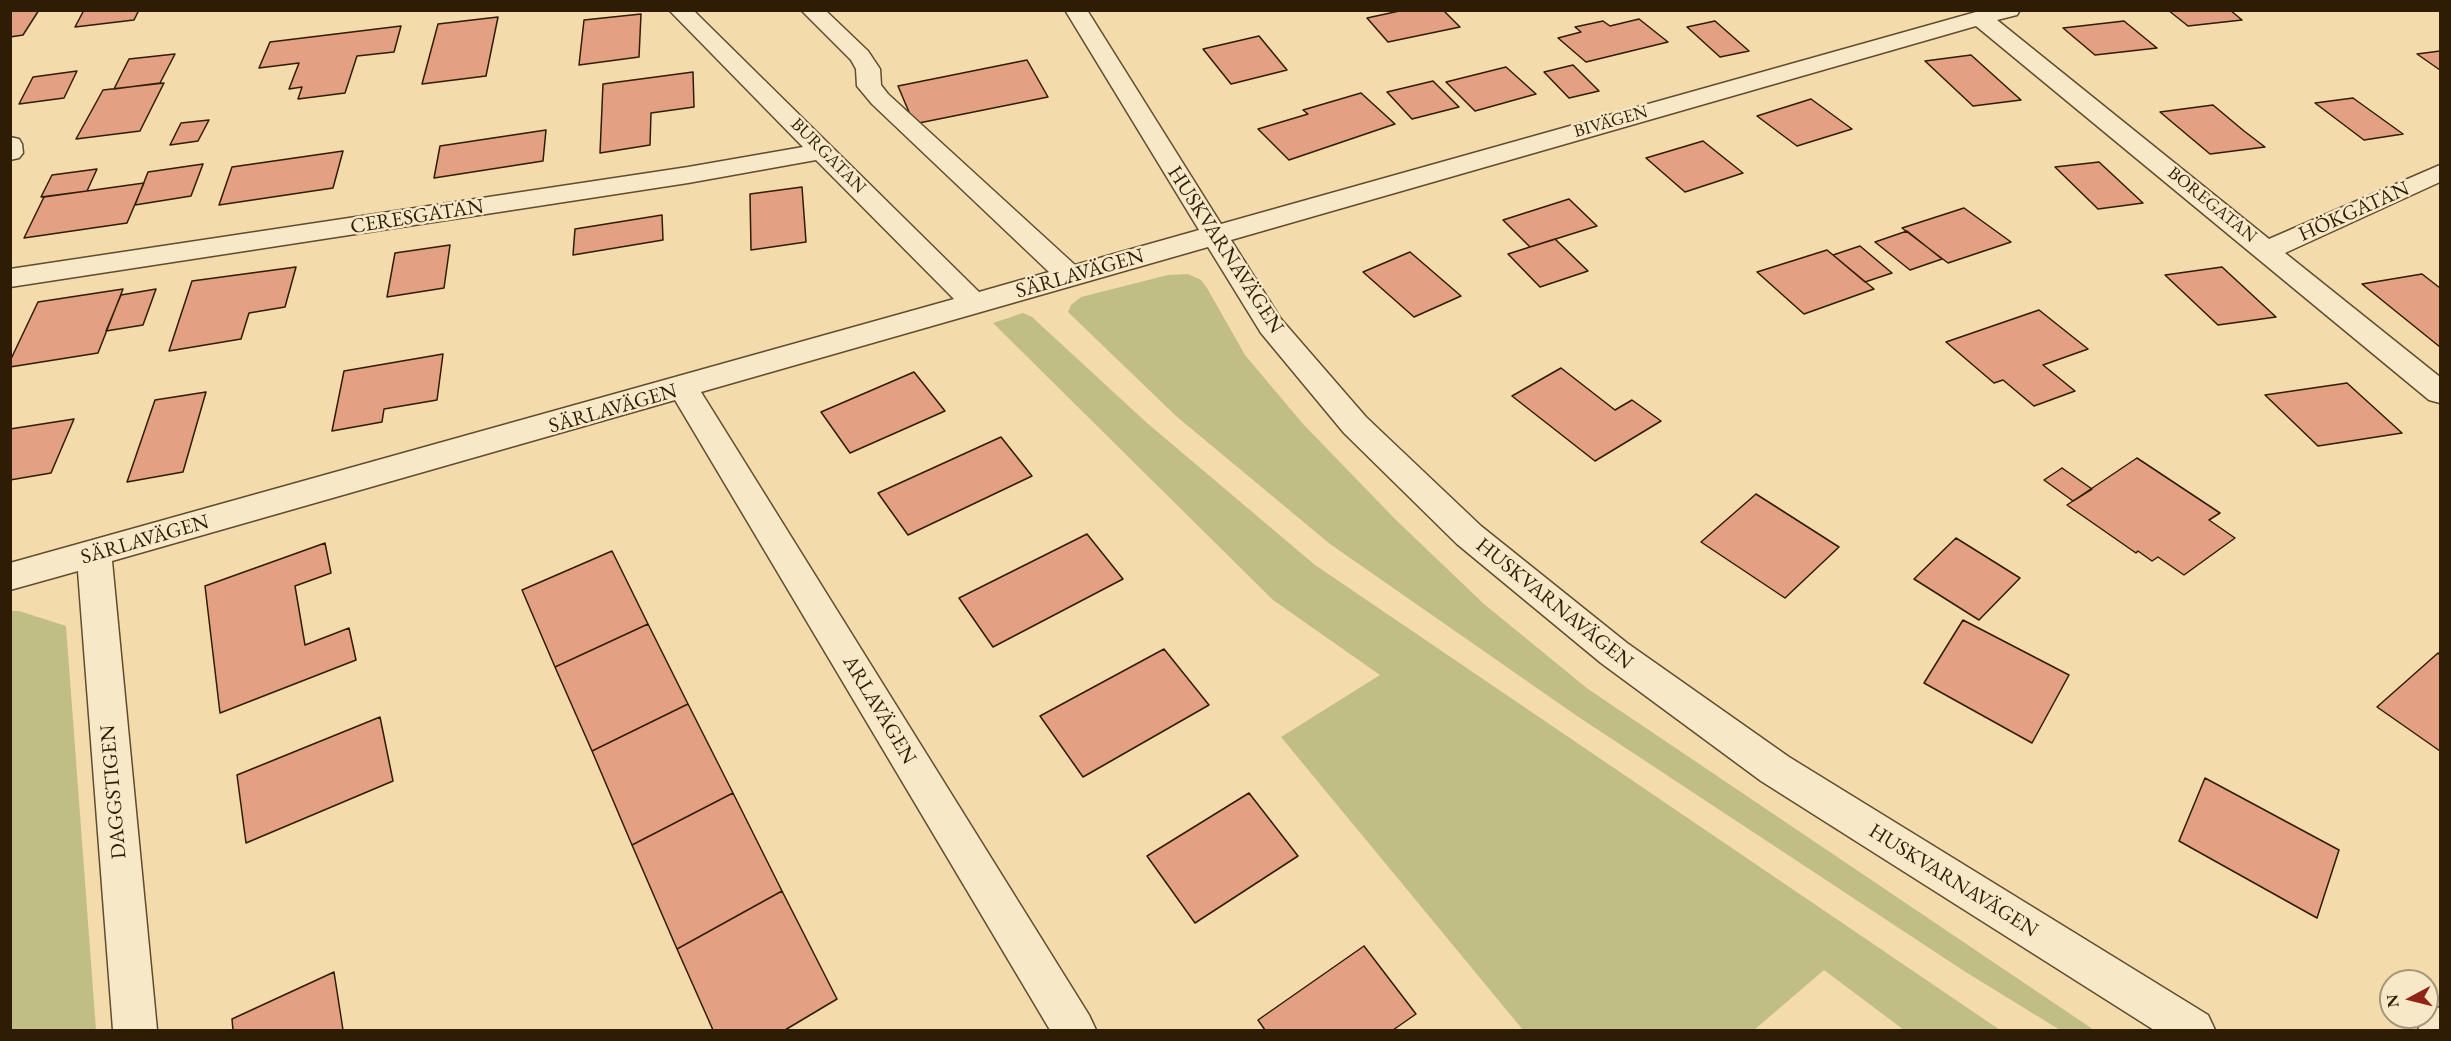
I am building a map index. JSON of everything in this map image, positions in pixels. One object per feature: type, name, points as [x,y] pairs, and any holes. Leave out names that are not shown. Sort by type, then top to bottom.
[{"type":"street","name":"BURGATAN","points":[[680,10],[975,304]]},
{"type":"street","points":[[812,10],[860,56],[868,69],[869,86],[880,99],[1071,277]]},
{"type":"street","name":"HUSKVARNAVÄGEN","points":[[1076,10],[1271,326],[1355,425],[1469,536],[1577,624],[1774,769],[2193,1030]]},
{"type":"street","name":"BIVÄGEN","points":[[1214,235],[2009,10]]},
{"type":"street","name":"BOREGATAN","points":[[1981,19],[2268,250],[2440,393]]},
{"type":"street","points":[[10,144],[10,153]]},
{"type":"street","name":"CERESGATAN","points":[[10,278],[688,176],[824,151]]},
{"type":"street","name":"HÖKGATAN","points":[[2268,250],[2440,173]]},
{"type":"street","name":"SÄRLAVÄGEN","points":[[10,578],[684,389],[1214,235]]},
{"type":"street","name":"ARLAVÄGEN","points":[[684,389],[1074,1030]]},
{"type":"street","name":"DAGGSTIGEN","points":[[94,554],[135,1030]]},
{"type":"shaded area","points":[[1188,274],[1201,280],[1245,355],[1303,424],[1396,520],[1484,604],[1588,689],[2094,1030],[2060,1030],[1964,971],[1577,716],[1330,544],[1176,416],[1068,312],[1071,305],[1081,297],[1168,275]]},
{"type":"shaded area","points":[[1023,313],[1032,317],[1147,423],[1315,565],[2000,1030],[1904,1030],[1824,970],[1754,1030],[1523,1030],[1281,737],[1380,675],[1273,600],[993,323]]},
{"type":"shaded area","points":[[11,611],[19,611],[66,626],[96,1030],[11,1030]]},
{"type":"building","points":[[10,10],[39,10],[23,35],[10,37]]},
{"type":"building","points":[[84,10],[139,10],[134,20],[75,27]]},
{"type":"building","points":[[1404,10],[1443,10],[1460,27],[1388,42],[1367,18]]},
{"type":"building","points":[[2168,10],[2230,10],[2242,20],[2188,26]]},
{"type":"building","points":[[641,14],[639,57],[579,65],[584,20]]},
{"type":"building","points":[[498,17],[486,76],[422,84],[438,24]]},
{"type":"building","points":[[1639,19],[1668,42],[1586,62],[1558,38],[1581,32],[1575,27],[1603,21],[1610,26]]},
{"type":"building","points":[[1715,21],[1749,51],[1720,57],[1687,27]]},
{"type":"building","points":[[2124,21],[2157,48],[2095,55],[2063,28]]},
{"type":"building","points":[[401,26],[394,52],[357,56],[345,93],[298,99],[302,87],[289,89],[299,63],[259,68],[270,42]]},
{"type":"building","points":[[1259,36],[1287,70],[1231,84],[1203,49]]},
{"type":"building","points":[[2440,51],[2440,70],[2417,54]]},
{"type":"building","points":[[175,54],[160,83],[114,89],[129,59]]},
{"type":"building","points":[[1971,55],[2021,100],[1973,106],[1925,61]]},
{"type":"building","points":[[1027,60],[1048,97],[914,124],[898,86]]},
{"type":"building","points":[[1573,65],[1599,91],[1569,98],[1544,72]]},
{"type":"building","points":[[1506,67],[1536,94],[1475,111],[1446,82]]},
{"type":"building","points":[[77,71],[64,98],[19,104],[33,77]]},
{"type":"building","points":[[693,72],[694,107],[651,113],[650,145],[600,153],[603,84]]},
{"type":"building","points":[[1433,81],[1459,107],[1412,119],[1387,92]]},
{"type":"building","points":[[164,83],[140,131],[76,139],[103,90]]},
{"type":"building","points":[[1361,93],[1395,124],[1289,160],[1258,129],[1308,114],[1303,110]]},
{"type":"building","points":[[2353,98],[2403,134],[2364,140],[2315,103]]},
{"type":"building","points":[[1811,99],[1852,129],[1797,146],[1757,116]]},
{"type":"building","points":[[2213,105],[2265,147],[2210,154],[2160,112]]},
{"type":"building","points":[[209,120],[198,141],[170,145],[181,123]]},
{"type":"building","points":[[546,130],[543,161],[434,178],[440,146]]},
{"type":"building","points":[[1703,141],[1743,173],[1685,192],[1646,158]]},
{"type":"building","points":[[343,151],[333,188],[219,205],[232,167]]},
{"type":"building","points":[[2099,162],[2143,203],[2098,209],[2055,167]]},
{"type":"building","points":[[203,164],[191,196],[135,205],[148,172]]},
{"type":"building","points":[[97,169],[87,191],[41,197],[52,175]]},
{"type":"building","points":[[144,183],[127,223],[24,238],[44,197]]},
{"type":"building","points":[[802,187],[806,242],[751,250],[750,194]]},
{"type":"building","points":[[1569,199],[1597,226],[1530,247],[1503,220]]},
{"type":"building","points":[[1964,208],[2011,242],[1948,263],[1902,228]]},
{"type":"building","points":[[662,215],[663,240],[573,255],[575,229]]},
{"type":"building","points":[[1907,231],[1942,259],[1910,270],[1875,242]]},
{"type":"building","points":[[1555,239],[1588,271],[1540,287],[1508,254]]},
{"type":"building","points":[[450,245],[444,288],[387,297],[395,253]]},
{"type":"building","points":[[1860,246],[1892,273],[1865,282],[1833,255]]},
{"type":"building","points":[[1827,250],[1874,289],[1804,314],[1757,272]]},
{"type":"building","points":[[1410,252],[1461,296],[1414,317],[1363,272]]},
{"type":"building","points":[[296,267],[285,307],[249,313],[241,339],[169,351],[192,281]]},
{"type":"building","points":[[2222,267],[2276,317],[2218,325],[2165,275]]},
{"type":"building","points":[[2422,274],[2440,288],[2440,347],[2362,284]]},
{"type":"building","points":[[123,289],[98,353],[10,367],[10,361],[38,302]]},
{"type":"building","points":[[156,289],[143,325],[106,331],[121,295]]},
{"type":"building","points":[[2039,310],[2088,349],[2043,365],[2075,391],[2034,406],[2003,380],[1994,383],[1946,342]]},
{"type":"building","points":[[443,354],[437,400],[384,409],[382,422],[332,431],[344,371]]},
{"type":"building","points":[[1561,368],[1615,410],[1632,400],[1661,421],[1595,461],[1512,396]]},
{"type":"building","points":[[914,372],[945,411],[850,453],[821,412]]},
{"type":"building","points":[[2347,383],[2402,433],[2318,446],[2265,395]]},
{"type":"building","points":[[206,392],[183,472],[127,482],[155,400]]},
{"type":"building","points":[[74,419],[51,473],[10,480],[10,429]]},
{"type":"building","points":[[1001,437],[1032,476],[908,535],[878,493]]},
{"type":"building","points":[[2137,458],[2220,513],[2209,520],[2235,538],[2184,575],[2158,557],[2152,561],[2138,551],[2136,553],[2067,505]]},
{"type":"building","points":[[2062,468],[2092,489],[2073,501],[2044,480]]},
{"type":"building","points":[[1756,494],[1839,547],[1785,598],[1701,542]]},
{"type":"building","points":[[1087,534],[1123,579],[993,647],[959,598]]},
{"type":"building","points":[[1956,538],[2020,578],[1979,620],[1914,579]]},
{"type":"building","points":[[325,543],[331,573],[295,586],[305,645],[349,628],[356,660],[220,713],[205,586]]},
{"type":"building","points":[[612,551],[648,624],[555,667],[522,590]]},
{"type":"building","points":[[1963,620],[2069,675],[2032,743],[1924,683]]},
{"type":"building","points":[[648,624],[688,704],[592,751],[555,667]]},
{"type":"building","points":[[1164,649],[1209,705],[1083,777],[1040,716]]},
{"type":"building","points":[[2438,653],[2440,655],[2440,751],[2377,707]]},
{"type":"building","points":[[688,704],[733,793],[632,845],[592,751]]},
{"type":"building","points":[[380,717],[393,781],[246,843],[237,775]]},
{"type":"building","points":[[2205,778],[2339,850],[2317,918],[2179,841]]},
{"type":"building","points":[[733,793],[782,891],[677,949],[632,845]]},
{"type":"building","points":[[1249,793],[1298,856],[1195,923],[1147,856]]},
{"type":"building","points":[[782,891],[837,999],[785,1030],[713,1030],[677,949]]},
{"type":"building","points":[[1364,946],[1416,1014],[1393,1030],[1265,1030],[1258,1020]]},
{"type":"building","points":[[334,972],[343,1030],[233,1030],[232,1019]]}]
